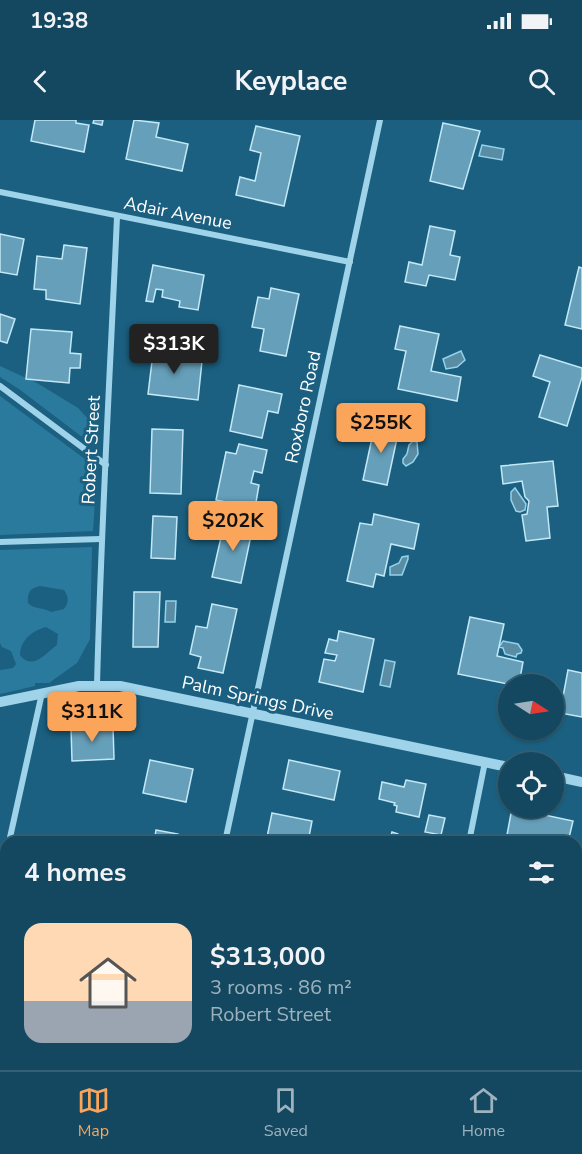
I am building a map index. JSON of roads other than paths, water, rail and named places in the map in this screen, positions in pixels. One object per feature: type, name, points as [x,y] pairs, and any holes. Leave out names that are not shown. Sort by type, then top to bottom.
[{"type":"street","name":"Roxboro Road","points":[[226,836],[380,120]]},
{"type":"street","name":"Adair Avenue","points":[[0,192],[350,262]]},
{"type":"street","name":"Robert Street","points":[[97,685],[101,539],[117,217]]},
{"type":"street","points":[[0,386],[106,465]]},
{"type":"street","points":[[0,542],[101,539]]},
{"type":"street","name":"Palm Springs Drive","points":[[0,702],[42,692],[97,685],[120,686],[498,765]]},
{"type":"street","points":[[10,836],[42,692]]},
{"type":"street","points":[[470,836],[485,762]]},
{"type":"street","points":[[564,778],[582,782]]}]
